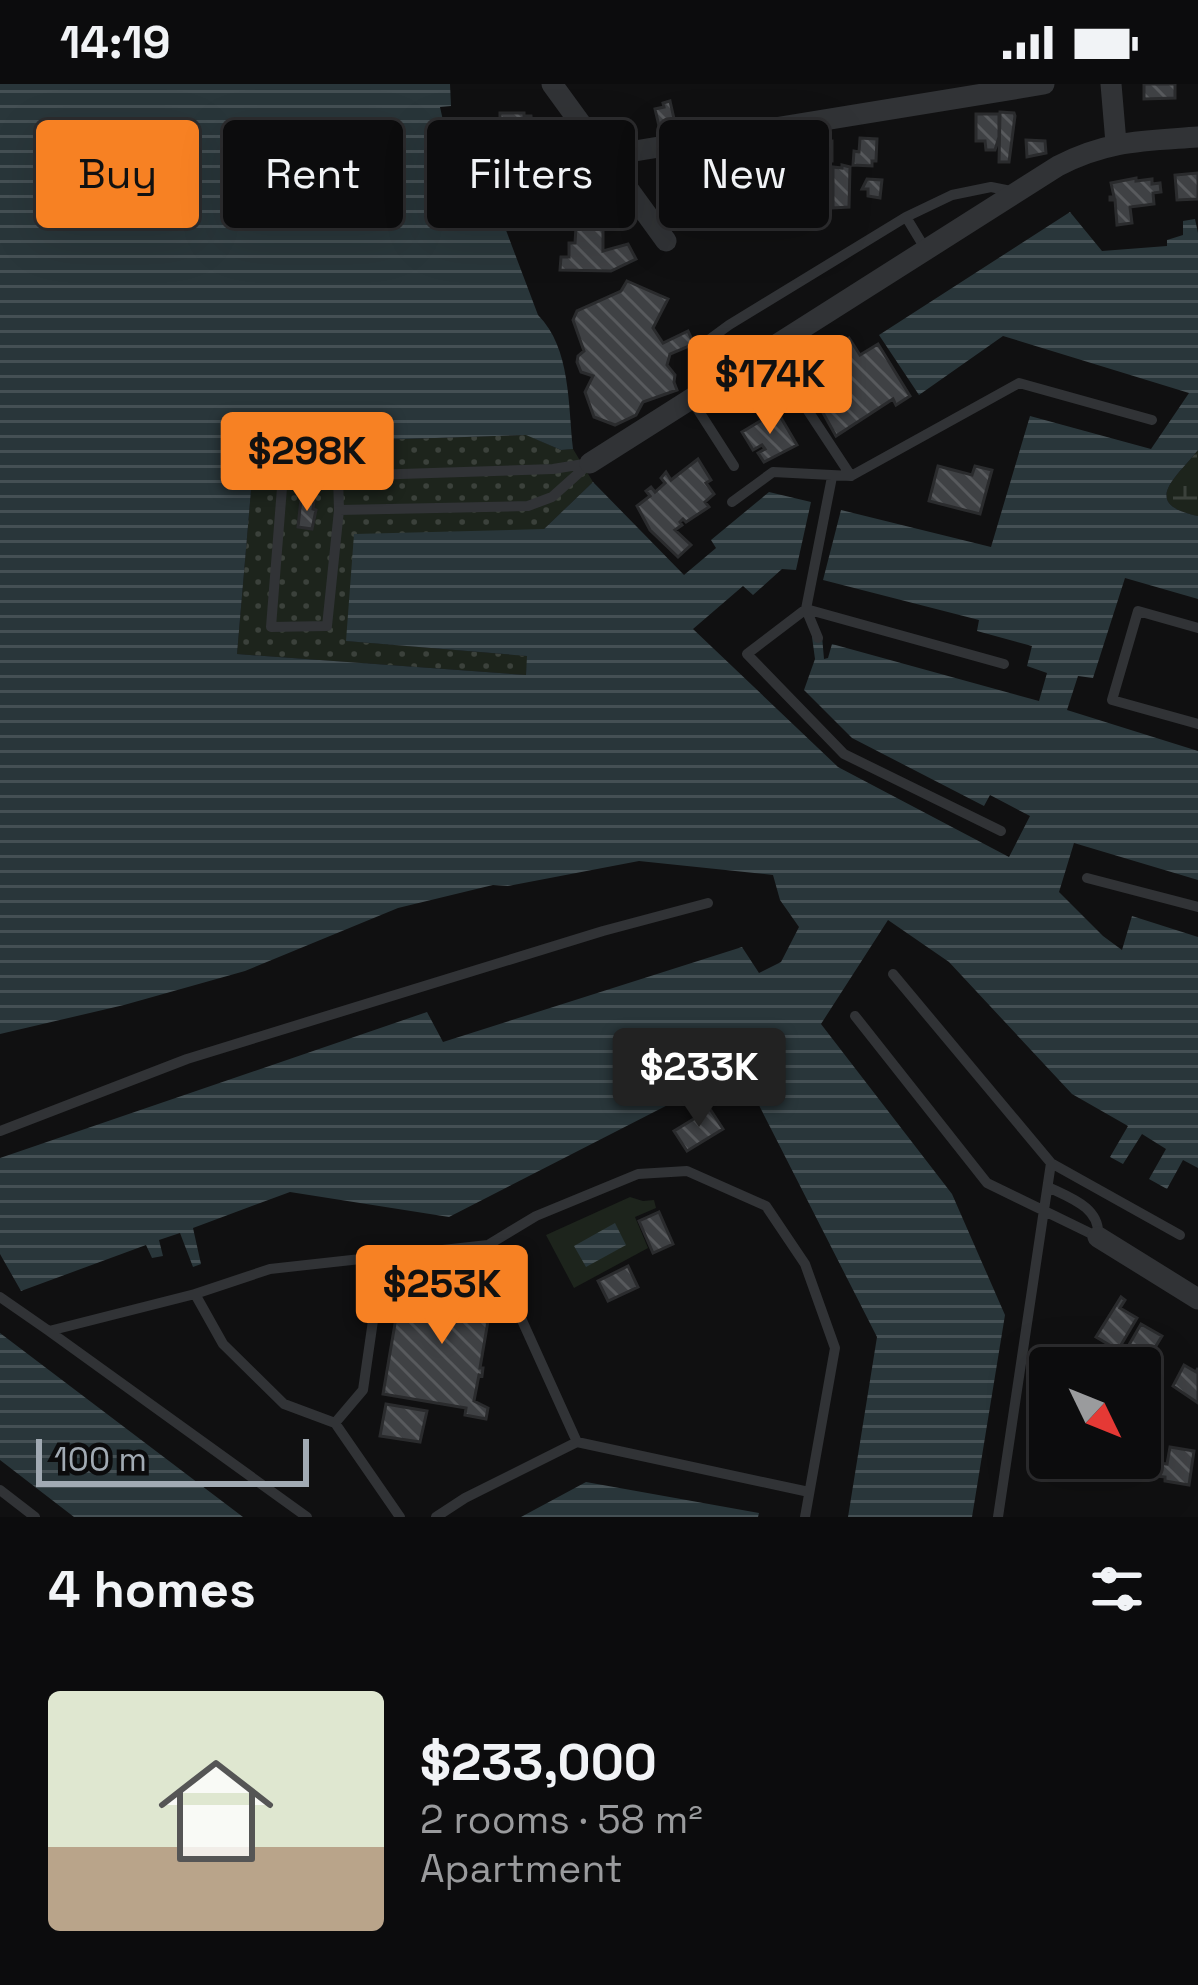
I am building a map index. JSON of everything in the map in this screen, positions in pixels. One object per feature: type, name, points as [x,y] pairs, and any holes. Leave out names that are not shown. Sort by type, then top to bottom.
[{"type":"street","points":[[552,84],[578,120]]},
{"type":"street","points":[[635,151],[1044,84]]},
{"type":"street","points":[[1111,84],[1116,143]]},
{"type":"street","points":[[590,463],[1080,154],[1116,143],[1198,137]]},
{"type":"street","points":[[635,198],[666,241]]},
{"type":"street","points":[[1098,1237],[1198,1299]]},
{"type":"lane","points":[[734,466],[700,393],[695,359],[710,339],[906,217],[976,188],[1017,192]]},
{"type":"lane","points":[[906,217],[926,250]]},
{"type":"lane","points":[[768,350],[851,476]]},
{"type":"lane","points":[[732,502],[773,472],[851,476],[1019,383],[1152,420]]},
{"type":"lane","points":[[338,476],[327,626],[271,627],[283,475],[554,470],[590,463]]},
{"type":"lane","points":[[339,510],[528,506],[552,497],[590,463]]},
{"type":"lane","points":[[818,638],[806,609],[832,477]]},
{"type":"lane","points":[[806,609],[1004,664]]},
{"type":"lane","points":[[806,609],[746,653],[844,754],[1000,831]]},
{"type":"lane","points":[[1198,628],[1138,611],[1112,700],[1198,724]]},
{"type":"lane","points":[[1087,878],[1198,907]]},
{"type":"lane","points":[[0,1131],[187,1059],[708,903]]},
{"type":"lane","points":[[893,974],[1051,1163],[1180,1235]]},
{"type":"lane","points":[[855,1016],[987,1184],[1098,1237],[1100,1222],[1095,1216],[1048,1187]]},
{"type":"lane","points":[[998,1517],[1051,1163]]},
{"type":"lane","points":[[49,1331],[195,1294],[270,1269],[488,1245],[536,1216],[638,1174],[687,1171],[766,1206],[805,1264],[835,1348],[805,1517]]},
{"type":"lane","points":[[488,1245],[577,1442]]},
{"type":"lane","points":[[335,1423],[363,1390],[382,1258]]},
{"type":"lane","points":[[195,1294],[223,1344],[284,1404],[335,1423],[400,1517]]},
{"type":"lane","points":[[0,1297],[307,1517]]},
{"type":"lane","points":[[436,1517],[577,1442],[809,1492]]},
{"type":"lane","points":[[0,1490],[35,1517]]},
{"type":"green space","points":[[527,435],[561,450],[573,449],[593,482],[544,529],[347,641],[528,656],[526,675],[237,654],[255,444]]},
{"type":"green space","points":[[1198,450],[1198,516],[1180,511],[1167,497],[1173,480]]},
{"type":"green space","points":[[630,1197],[654,1200],[656,1208],[635,1217],[648,1248],[574,1288],[546,1235]]},
{"type":"shaded area","points":[[0,84],[450,84],[451,106],[440,107],[443,120],[427,120],[427,228],[505,228],[538,315],[562,360],[573,449],[561,450],[526,435],[255,444],[237,654],[526,675],[527,656],[346,641],[354,534],[544,529],[593,482],[684,575],[716,548],[711,540],[769,492],[811,502],[796,570],[782,569],[753,595],[743,586],[693,629],[838,767],[1009,857],[1030,816],[990,795],[984,806],[852,738],[804,690],[815,659],[812,637],[822,636],[824,659],[832,644],[1039,701],[1047,673],[1027,666],[1032,646],[977,631],[979,620],[823,580],[841,510],[991,547],[1030,416],[1151,449],[1189,393],[1003,336],[919,395],[879,335],[1070,212],[1102,251],[1167,246],[1167,240],[1183,235],[1183,221],[1195,219],[1198,450],[1173,480],[1167,497],[1180,511],[1198,516],[1198,599],[1125,578],[1093,678],[1078,676],[1067,710],[1198,751],[1198,880],[1074,843],[1059,892],[1122,950],[1132,916],[1198,937],[1198,1168],[1183,1160],[1167,1189],[1149,1179],[1166,1149],[1142,1134],[1123,1164],[1110,1157],[1128,1126],[1072,1094],[949,962],[888,920],[821,1024],[952,1194],[1005,1315],[972,1517],[848,1517],[877,1337],[740,1068],[449,1217],[290,1192],[193,1228],[201,1264],[193,1267],[180,1233],[159,1240],[163,1256],[152,1258],[146,1245],[21,1291],[0,1254],[0,1158],[427,1012],[443,1042],[742,947],[759,973],[781,962],[799,927],[780,900],[773,875],[639,861],[493,885],[398,908],[245,971],[0,1034]]},
{"type":"shaded area","points":[[615,1223],[626,1245],[586,1267],[574,1246]]},
{"type":"shaded area","points":[[0,1333],[243,1517],[74,1517],[0,1460]]},
{"type":"shaded area","points":[[586,1482],[759,1513],[758,1517],[521,1517]]},
{"type":"building","points":[[1144,84],[1175,84],[1175,98],[1144,99]]},
{"type":"building","points":[[670,101],[674,120],[659,120],[659,126],[655,109],[664,107]]},
{"type":"building","points":[[1000,112],[1015,116],[1009,162],[999,162]]},
{"type":"building","points":[[500,113],[524,113],[532,120],[500,120]]},
{"type":"building","points":[[976,114],[999,114],[995,150],[986,150],[985,141],[976,141]]},
{"type":"building","points":[[860,138],[877,139],[872,166],[853,165]]},
{"type":"building","points":[[1026,140],[1045,141],[1046,153],[1027,157]]},
{"type":"building","points":[[833,167],[850,167],[849,207],[833,208]]},
{"type":"building","points":[[1198,173],[1198,199],[1177,200],[1175,175]]},
{"type":"building","points":[[1136,178],[1160,183],[1161,192],[1153,193],[1154,204],[1130,207],[1132,223],[1117,225],[1111,183]]},
{"type":"building","points":[[867,179],[882,180],[880,198],[862,189]]},
{"type":"building","points":[[576,228],[603,228],[603,251],[628,244],[636,259],[611,271],[560,270],[561,257],[569,257],[569,243],[575,243]]},
{"type":"building","points":[[627,281],[668,299],[653,328],[663,343],[688,331],[694,344],[670,354],[667,365],[675,375],[677,390],[643,402],[636,415],[615,425],[594,417],[585,392],[593,376],[581,372],[577,362],[584,351],[573,320],[577,311],[621,291]]},
{"type":"building","points":[[849,338],[860,355],[878,344],[910,396],[896,405],[893,399],[836,436],[799,370]]},
{"type":"building","points":[[777,411],[797,445],[764,462],[758,453],[765,449],[762,445],[753,450],[742,432]]},
{"type":"building","points":[[698,459],[714,494],[705,502],[709,507],[686,522],[683,519],[675,530],[691,545],[678,557],[650,530],[637,506],[650,496],[646,491],[651,487],[655,492],[665,483],[661,478],[666,472],[671,480]]},
{"type":"building","points":[[938,466],[972,475],[975,466],[992,470],[980,514],[929,501]]},
{"type":"building","points":[[301,499],[314,500],[312,529],[298,527]]},
{"type":"building","points":[[710,1109],[723,1129],[687,1151],[674,1131]]},
{"type":"building","points":[[659,1212],[673,1244],[653,1253],[639,1221]]},
{"type":"building","points":[[628,1266],[638,1287],[608,1301],[598,1281]]},
{"type":"building","points":[[438,1277],[494,1286],[474,1401],[488,1408],[486,1419],[465,1415],[466,1408],[383,1394],[398,1306],[432,1311]]},
{"type":"building","points":[[1121,1297],[1125,1300],[1120,1308],[1137,1318],[1120,1347],[1096,1337]]},
{"type":"building","points":[[1141,1324],[1162,1336],[1155,1347],[1128,1347]]},
{"type":"building","points":[[1184,1365],[1196,1372],[1198,1368],[1198,1403],[1173,1386]]},
{"type":"building","points":[[386,1404],[427,1411],[420,1442],[380,1436]]},
{"type":"building","points":[[1170,1447],[1194,1451],[1189,1485],[1165,1481],[1161,1463],[1167,1464]]}]
